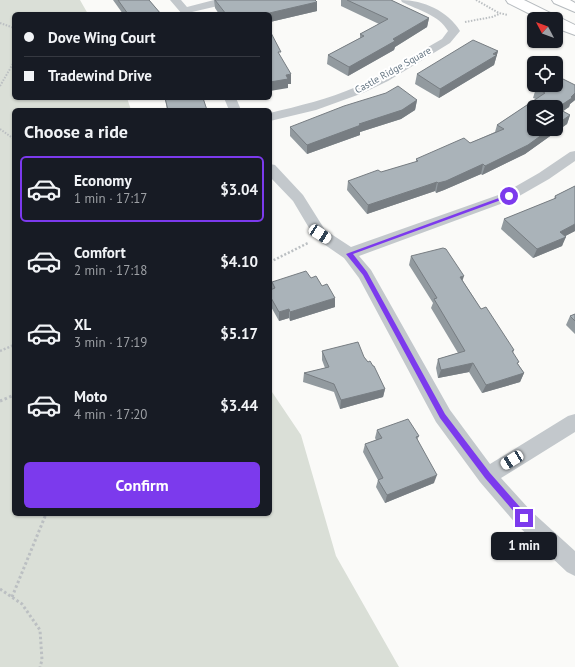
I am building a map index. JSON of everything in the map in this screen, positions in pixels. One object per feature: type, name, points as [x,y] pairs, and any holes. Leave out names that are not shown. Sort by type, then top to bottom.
[{"type":"main road","points":[[513,0],[537,12]]},
{"type":"main road","points":[[559,0],[575,8]]},
{"type":"main road","points":[[563,25],[575,31]]},
{"type":"street","points":[[175,0],[187,12],[200,6],[231,0]]},
{"type":"street","points":[[406,0],[446,19],[452,24]]},
{"type":"street","name":"Castle Ridge Square","points":[[272,116],[312,107],[365,87],[446,41],[454,31],[452,24]]},
{"type":"street","points":[[349,254],[509,196],[544,176],[575,155]]},
{"type":"street","points":[[272,170],[298,198],[320,234],[349,254],[365,274],[443,416],[487,476],[524,518],[575,565]]},
{"type":"street","points":[[487,476],[575,422]]},
{"type":"path","points":[[452,24],[492,17],[499,14]]},
{"type":"path","points":[[0,23],[12,27]]},
{"type":"path","points":[[0,86],[12,65]]},
{"type":"path","points":[[0,129],[12,138]]},
{"type":"path","points":[[272,261],[304,246],[320,234]]},
{"type":"path","points":[[0,351],[12,346]]},
{"type":"path","points":[[0,401],[12,396]]},
{"type":"path","points":[[12,597],[45,516]]},
{"type":"path","points":[[0,589],[22,604],[40,630],[42,660],[40,667]]},
{"type":"shaded area","points":[[0,0],[80,0],[87,12],[12,12],[12,100],[128,100],[130,108],[12,108],[12,516],[272,516],[272,392],[301,435],[336,556],[399,667],[0,667]]},
{"type":"building","points":[[118,0],[149,0],[159,12],[127,12]]},
{"type":"building","points":[[215,0],[315,0],[317,2],[272,12],[224,12]]},
{"type":"building","points":[[347,0],[391,0],[429,18],[393,39],[395,41],[349,67],[328,55],[364,36],[360,34],[388,19]]},
{"type":"building","points":[[272,35],[281,52],[278,52],[291,74],[286,75],[288,79],[272,82]]},
{"type":"building","points":[[473,40],[498,51],[493,54],[497,55],[440,89],[417,74]]},
{"type":"building","points":[[563,79],[575,85],[575,93],[571,97],[572,98],[563,104],[563,100],[534,100],[545,93],[543,92],[563,92]]},
{"type":"building","points":[[398,86],[417,100],[402,110],[359,124],[361,125],[307,145],[290,127],[344,106],[386,93]]},
{"type":"building","points":[[166,100],[204,100],[206,108],[168,108]]},
{"type":"building","points":[[527,105],[527,136],[540,136],[528,145],[485,166],[483,164],[446,181],[437,182],[368,205],[348,181],[378,170],[381,172],[418,161],[416,159],[464,138],[470,143],[504,129],[497,125]]},
{"type":"building","points":[[563,111],[570,115],[563,120]]},
{"type":"building","points":[[575,186],[575,224],[560,232],[566,237],[537,249],[504,219],[556,198],[555,196]]},
{"type":"building","points":[[443,248],[446,249],[464,276],[460,277],[481,309],[486,307],[514,350],[512,351],[519,362],[517,363],[524,373],[486,385],[473,363],[441,370],[438,359],[465,351],[434,299],[437,298],[411,256]]},
{"type":"building","points":[[306,271],[311,278],[316,276],[322,286],[327,284],[335,298],[290,312],[289,309],[279,312],[272,300],[272,289],[275,288],[272,282]]},
{"type":"building","points":[[575,314],[575,321],[570,316]]},
{"type":"building","points":[[358,342],[364,357],[374,366],[385,389],[341,400],[334,384],[304,373],[329,367],[322,351]]},
{"type":"building","points":[[408,419],[419,436],[416,437],[437,475],[387,495],[378,480],[383,478],[365,444],[382,438],[377,430]]},
{"type":"route","points":[[509,196],[349,254],[365,274],[443,416],[487,476],[524,518]]}]
